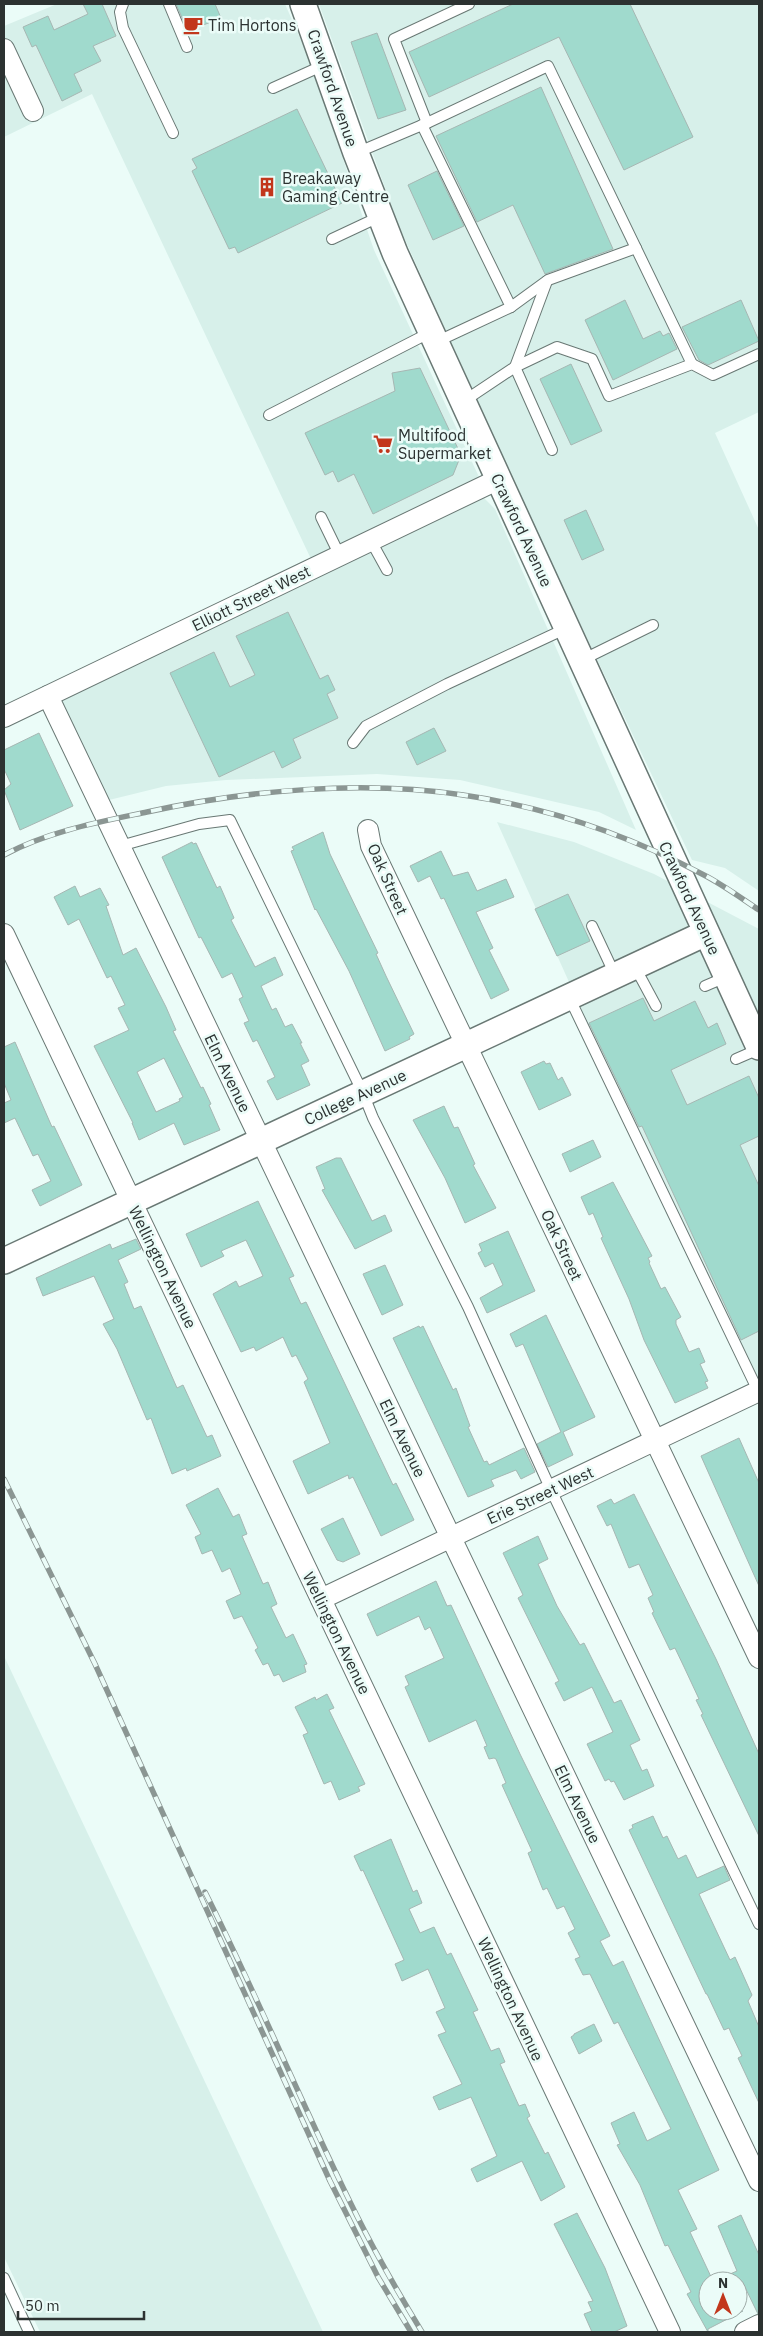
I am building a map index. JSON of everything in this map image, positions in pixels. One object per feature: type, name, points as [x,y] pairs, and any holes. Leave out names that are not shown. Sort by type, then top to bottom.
[{"type":"street","name":"Crawford Avenue","points":[[303,4],[356,153],[381,216],[463,402],[706,933],[716,982],[759,1048]]},
{"type":"street","points":[[4,49],[33,111]]},
{"type":"street","name":"Elliott Street West","points":[[4,717],[499,479]]},
{"type":"street","name":"Elm Avenue","points":[[48,696],[759,2181]]},
{"type":"street","name":"Oak Street","points":[[368,830],[371,846],[759,1658]]},
{"type":"street","name":"College Avenue","points":[[4,1261],[706,933]]},
{"type":"street","name":"Wellington Avenue","points":[[4,934],[670,2332]]},
{"type":"street","name":"Erie Street West","points":[[321,1599],[759,1392]]},
{"type":"street","points":[[744,2332],[759,2325]]},
{"type":"lane","points":[[123,4],[120,12],[123,28],[173,133]]},
{"type":"lane","points":[[168,4],[187,47]]},
{"type":"lane","points":[[469,4],[394,39],[425,124],[511,307]]},
{"type":"lane","points":[[273,88],[325,64]]},
{"type":"lane","points":[[356,153],[425,124],[548,66],[692,364],[713,375],[759,354]]},
{"type":"lane","points":[[332,239],[381,216]]},
{"type":"lane","points":[[269,415],[434,337],[511,307],[548,280],[636,248]]},
{"type":"lane","points":[[548,280],[515,367],[552,450]]},
{"type":"lane","points":[[463,402],[515,367],[557,347],[592,359],[609,396],[692,364]]},
{"type":"lane","points":[[321,517],[340,556]]},
{"type":"lane","points":[[371,541],[387,570]]},
{"type":"lane","points":[[581,660],[653,625]]},
{"type":"lane","points":[[353,743],[366,726],[447,684],[567,628]]},
{"type":"lane","points":[[120,846],[199,824],[230,820],[363,1093],[373,1118],[468,1308],[551,1490],[759,1924]]},
{"type":"lane","points":[[592,926],[625,971],[656,1006]]},
{"type":"lane","points":[[568,996],[759,1392]]},
{"type":"lane","points":[[736,1059],[759,1048]]},
{"type":"lane","points":[[4,2278],[29,2332]]},
{"type":"shaded area","points":[[57,4],[285,4],[308,56],[374,250],[479,477],[311,559],[92,94],[4,137],[4,26]]},
{"type":"shaded area","points":[[319,4],[759,4],[759,412],[715,433],[759,530],[759,891],[725,868],[692,860],[533,524],[398,224]]},
{"type":"shaded area","points":[[483,497],[495,509],[636,830],[599,812],[460,780],[377,774],[226,780],[166,786],[109,800],[57,692]]},
{"type":"shaded area","points":[[497,822],[574,842],[654,874],[759,929],[759,1395],[574,1007],[569,982]]},
{"type":"shaded area","points":[[4,1656],[323,2332],[40,2332],[4,2257]]},
{"type":"building","points":[[83,4],[102,4],[116,36],[93,46],[101,61],[74,74],[82,91],[62,101],[36,45],[32,47],[23,27],[48,16],[54,30],[88,14]]},
{"type":"building","name":"Tim Hortons","points":[[176,4],[215,4],[221,18],[188,31]]},
{"type":"building","points":[[513,4],[630,4],[693,137],[624,170],[559,37],[429,97],[409,52]]},
{"type":"building","points":[[377,33],[406,110],[378,119],[351,42]]},
{"type":"building","points":[[541,87],[613,249],[545,274],[513,205],[477,222],[436,136]]},
{"type":"building","name":"Breakaway Gaming Centre","points":[[297,109],[342,203],[238,253],[235,247],[229,249],[192,171],[197,168],[192,159]]},
{"type":"building","points":[[437,171],[464,226],[433,240],[408,185]]},
{"type":"building","points":[[625,300],[643,339],[660,331],[663,336],[669,333],[677,349],[613,380],[585,320]]},
{"type":"building","points":[[741,300],[759,341],[708,365],[699,360],[682,327]]},
{"type":"building","points":[[571,364],[602,431],[571,445],[540,379]]},
{"type":"building","name":"Multifood Supermarket","points":[[420,368],[461,455],[453,475],[373,514],[354,474],[338,482],[333,471],[325,475],[305,433],[395,391],[392,373]]},
{"type":"building","points":[[586,510],[604,550],[582,560],[564,520]]},
{"type":"building","points":[[288,612],[320,679],[328,675],[335,690],[327,694],[338,718],[293,739],[301,758],[282,768],[274,751],[219,777],[170,673],[214,652],[230,687],[255,675],[236,636]]},
{"type":"building","points":[[434,728],[446,751],[417,765],[406,742]]},
{"type":"building","points":[[39,733],[73,806],[20,830],[4,790],[11,784],[4,769],[4,750]]},
{"type":"building","points":[[323,832],[330,854],[378,953],[376,954],[414,1034],[409,1037],[410,1039],[385,1051],[349,971],[315,910],[291,851],[294,850],[292,847]]},
{"type":"building","points":[[192,842],[193,844],[196,843],[217,888],[220,886],[234,918],[231,920],[255,967],[275,957],[283,975],[261,986],[272,1010],[276,1008],[285,1027],[292,1024],[302,1043],[300,1043],[309,1061],[301,1065],[310,1085],[277,1100],[267,1081],[275,1077],[257,1040],[253,1042],[244,1023],[249,1021],[239,999],[243,997],[232,973],[222,978],[201,937],[199,938],[162,857]]},
{"type":"building","points":[[441,851],[453,876],[468,872],[477,891],[506,879],[514,897],[476,912],[493,948],[489,950],[509,990],[491,999],[444,898],[441,899],[430,876],[418,882],[410,866]]},
{"type":"building","points":[[75,886],[80,897],[100,888],[109,905],[106,906],[123,955],[136,948],[166,1007],[176,1030],[173,1031],[211,1104],[209,1105],[220,1130],[184,1145],[174,1123],[139,1140],[133,1123],[94,1046],[129,1030],[118,1008],[125,1005],[111,976],[107,978],[79,919],[68,925],[54,897]],"holes":[[[164,1058],[183,1097],[179,1099],[180,1101],[156,1112],[137,1072]]]},
{"type":"building","points":[[568,894],[590,941],[557,956],[535,909]]},
{"type":"building","points":[[643,998],[654,1021],[695,1001],[708,1028],[717,1023],[726,1044],[671,1070],[687,1105],[749,1076],[759,1098],[759,1136],[740,1145],[759,1186],[759,1331],[741,1340],[642,1126],[639,1127],[589,1023]]},
{"type":"building","points":[[15,1042],[52,1127],[54,1126],[82,1185],[40,1206],[32,1190],[51,1181],[38,1154],[33,1156],[15,1118],[4,1123],[4,1103],[11,1100],[4,1083],[4,1047]]},
{"type":"building","points":[[544,1061],[546,1064],[550,1063],[558,1080],[562,1077],[571,1095],[539,1110],[521,1072]]},
{"type":"building","points":[[444,1106],[454,1128],[458,1127],[475,1164],[473,1165],[496,1208],[465,1223],[445,1178],[413,1120]]},
{"type":"building","points":[[593,1140],[601,1157],[570,1172],[562,1154]]},
{"type":"building","points":[[336,1158],[341,1158],[372,1221],[385,1215],[392,1231],[355,1249],[322,1190],[325,1189],[316,1167]]},
{"type":"building","points":[[613,1182],[652,1256],[648,1258],[649,1263],[661,1289],[665,1287],[681,1317],[676,1320],[676,1324],[689,1352],[699,1348],[705,1362],[700,1364],[708,1381],[705,1382],[708,1388],[675,1403],[644,1340],[629,1299],[601,1238],[603,1237],[593,1213],[589,1215],[581,1197]]},
{"type":"building","points":[[258,1201],[294,1276],[289,1278],[301,1304],[306,1302],[393,1485],[396,1483],[414,1520],[381,1536],[353,1477],[349,1479],[348,1475],[308,1494],[293,1461],[330,1443],[304,1382],[308,1379],[296,1355],[292,1357],[283,1337],[256,1351],[254,1347],[241,1352],[213,1294],[236,1281],[239,1287],[263,1276],[246,1240],[221,1251],[224,1256],[201,1267],[186,1234]]},
{"type":"building","points":[[508,1231],[535,1291],[487,1313],[480,1298],[503,1285],[493,1263],[485,1267],[478,1253],[482,1251],[479,1244]]},
{"type":"building","points":[[136,1239],[141,1249],[118,1260],[128,1282],[124,1284],[134,1309],[141,1306],[177,1388],[183,1385],[207,1437],[212,1435],[221,1456],[187,1471],[186,1468],[172,1474],[151,1418],[147,1420],[117,1349],[103,1324],[114,1319],[94,1276],[43,1296],[36,1278],[110,1244],[112,1249]]},
{"type":"building","points":[[385,1265],[403,1305],[382,1315],[363,1274]]},
{"type":"building","points":[[546,1315],[595,1417],[563,1432],[573,1455],[548,1467],[537,1444],[561,1432],[523,1344],[516,1347],[510,1334]]},
{"type":"building","points":[[419,1326],[420,1328],[423,1326],[453,1390],[456,1388],[470,1426],[468,1427],[484,1462],[487,1461],[489,1465],[524,1448],[535,1472],[521,1479],[516,1470],[491,1480],[494,1486],[468,1497],[393,1338]]},
{"type":"building","points":[[739,1438],[759,1483],[759,1586],[701,1456]]},
{"type":"building","points":[[218,1488],[233,1517],[239,1514],[247,1534],[242,1536],[263,1584],[268,1582],[277,1604],[271,1607],[286,1638],[293,1634],[307,1664],[304,1665],[306,1672],[283,1682],[279,1674],[274,1676],[268,1663],[263,1665],[255,1650],[258,1648],[242,1616],[234,1619],[226,1601],[241,1594],[230,1568],[222,1572],[212,1550],[202,1554],[195,1537],[201,1534],[186,1505]]},
{"type":"building","points":[[634,1494],[716,1659],[759,1754],[759,1836],[701,1715],[703,1714],[696,1700],[699,1699],[675,1648],[670,1650],[652,1613],[654,1612],[648,1598],[653,1595],[639,1564],[629,1568],[611,1524],[607,1526],[597,1506],[611,1499],[614,1504]]},
{"type":"building","points":[[343,1518],[360,1554],[343,1562],[337,1560],[321,1529]]},
{"type":"building","points":[[538,1536],[548,1559],[538,1564],[557,1606],[580,1645],[584,1643],[614,1703],[621,1700],[640,1740],[630,1745],[642,1771],[647,1769],[654,1786],[624,1800],[614,1781],[611,1782],[609,1779],[605,1781],[587,1744],[613,1732],[592,1687],[564,1701],[555,1683],[559,1681],[518,1598],[523,1595],[503,1553]]},
{"type":"building","points":[[436,1581],[447,1606],[451,1605],[520,1754],[610,1936],[600,1941],[613,1966],[623,1961],[719,2170],[678,2190],[697,2229],[690,2232],[708,2271],[698,2271],[698,2314],[687,2294],[691,2292],[668,2245],[665,2246],[640,2185],[617,2145],[620,2144],[611,2123],[634,2112],[647,2141],[671,2129],[618,2022],[614,2024],[590,1974],[583,1975],[575,1959],[580,1957],[568,1933],[575,1929],[564,1906],[557,1909],[547,1888],[543,1890],[528,1853],[532,1851],[502,1785],[506,1783],[496,1759],[489,1759],[484,1747],[487,1746],[476,1720],[429,1742],[405,1687],[409,1685],[405,1676],[444,1658],[430,1627],[425,1630],[419,1616],[377,1636],[367,1614]]},
{"type":"building","points":[[327,1694],[334,1708],[329,1710],[365,1784],[358,1787],[360,1791],[339,1800],[331,1781],[324,1784],[303,1735],[308,1733],[295,1707],[315,1697],[316,1700]]},
{"type":"building","points":[[653,1816],[663,1838],[667,1836],[678,1859],[686,1855],[697,1878],[724,1866],[730,1880],[699,1894],[730,1960],[735,1957],[752,1995],[748,2001],[759,2027],[759,2103],[738,2058],[742,2056],[729,2028],[724,2030],[629,1830],[633,1828],[632,1825]]},
{"type":"building","points":[[391,1839],[413,1892],[417,1890],[422,1903],[409,1909],[420,1933],[434,1927],[447,1955],[451,1953],[478,2010],[473,2012],[491,2051],[499,2048],[505,2062],[500,2064],[519,2106],[525,2104],[530,2116],[527,2118],[545,2154],[548,2152],[565,2187],[541,2201],[522,2161],[477,2182],[471,2169],[497,2156],[471,2097],[439,2110],[433,2097],[462,2084],[438,2035],[446,2032],[436,2012],[445,2008],[428,1969],[402,1981],[395,1964],[404,1960],[363,1870],[361,1871],[354,1856]]},
{"type":"building","points":[[594,2024],[602,2041],[579,2054],[571,2037]]},
{"type":"building","points":[[577,2213],[605,2268],[627,2326],[614,2332],[592,2332],[584,2314],[592,2311],[588,2302],[593,2301],[554,2224]]},
{"type":"building","points":[[741,2215],[759,2255],[758,2314],[748,2293],[748,2271],[737,2271],[718,2226]]},
{"type":"building","points":[[702,2321],[724,2321],[708,2329],[708,2332]]},
{"type":"railway","points":[[4,855],[56,833],[185,804],[264,793],[345,788],[385,788],[463,795],[494,800],[586,824],[674,860],[702,874],[759,910]]},
{"type":"railway","points":[[4,1479],[95,1664],[330,2181],[378,2277],[411,2332]]},
{"type":"railway","points":[[205,1892],[357,2216],[388,2275],[422,2332]]},
{"type":"place","name":"Tim Hortons","points":[[193,25]]},
{"type":"place","name":"Breakaway Gaming Centre","points":[[267,187]]},
{"type":"place","name":"Multifood Supermarket","points":[[383,444]]}]
